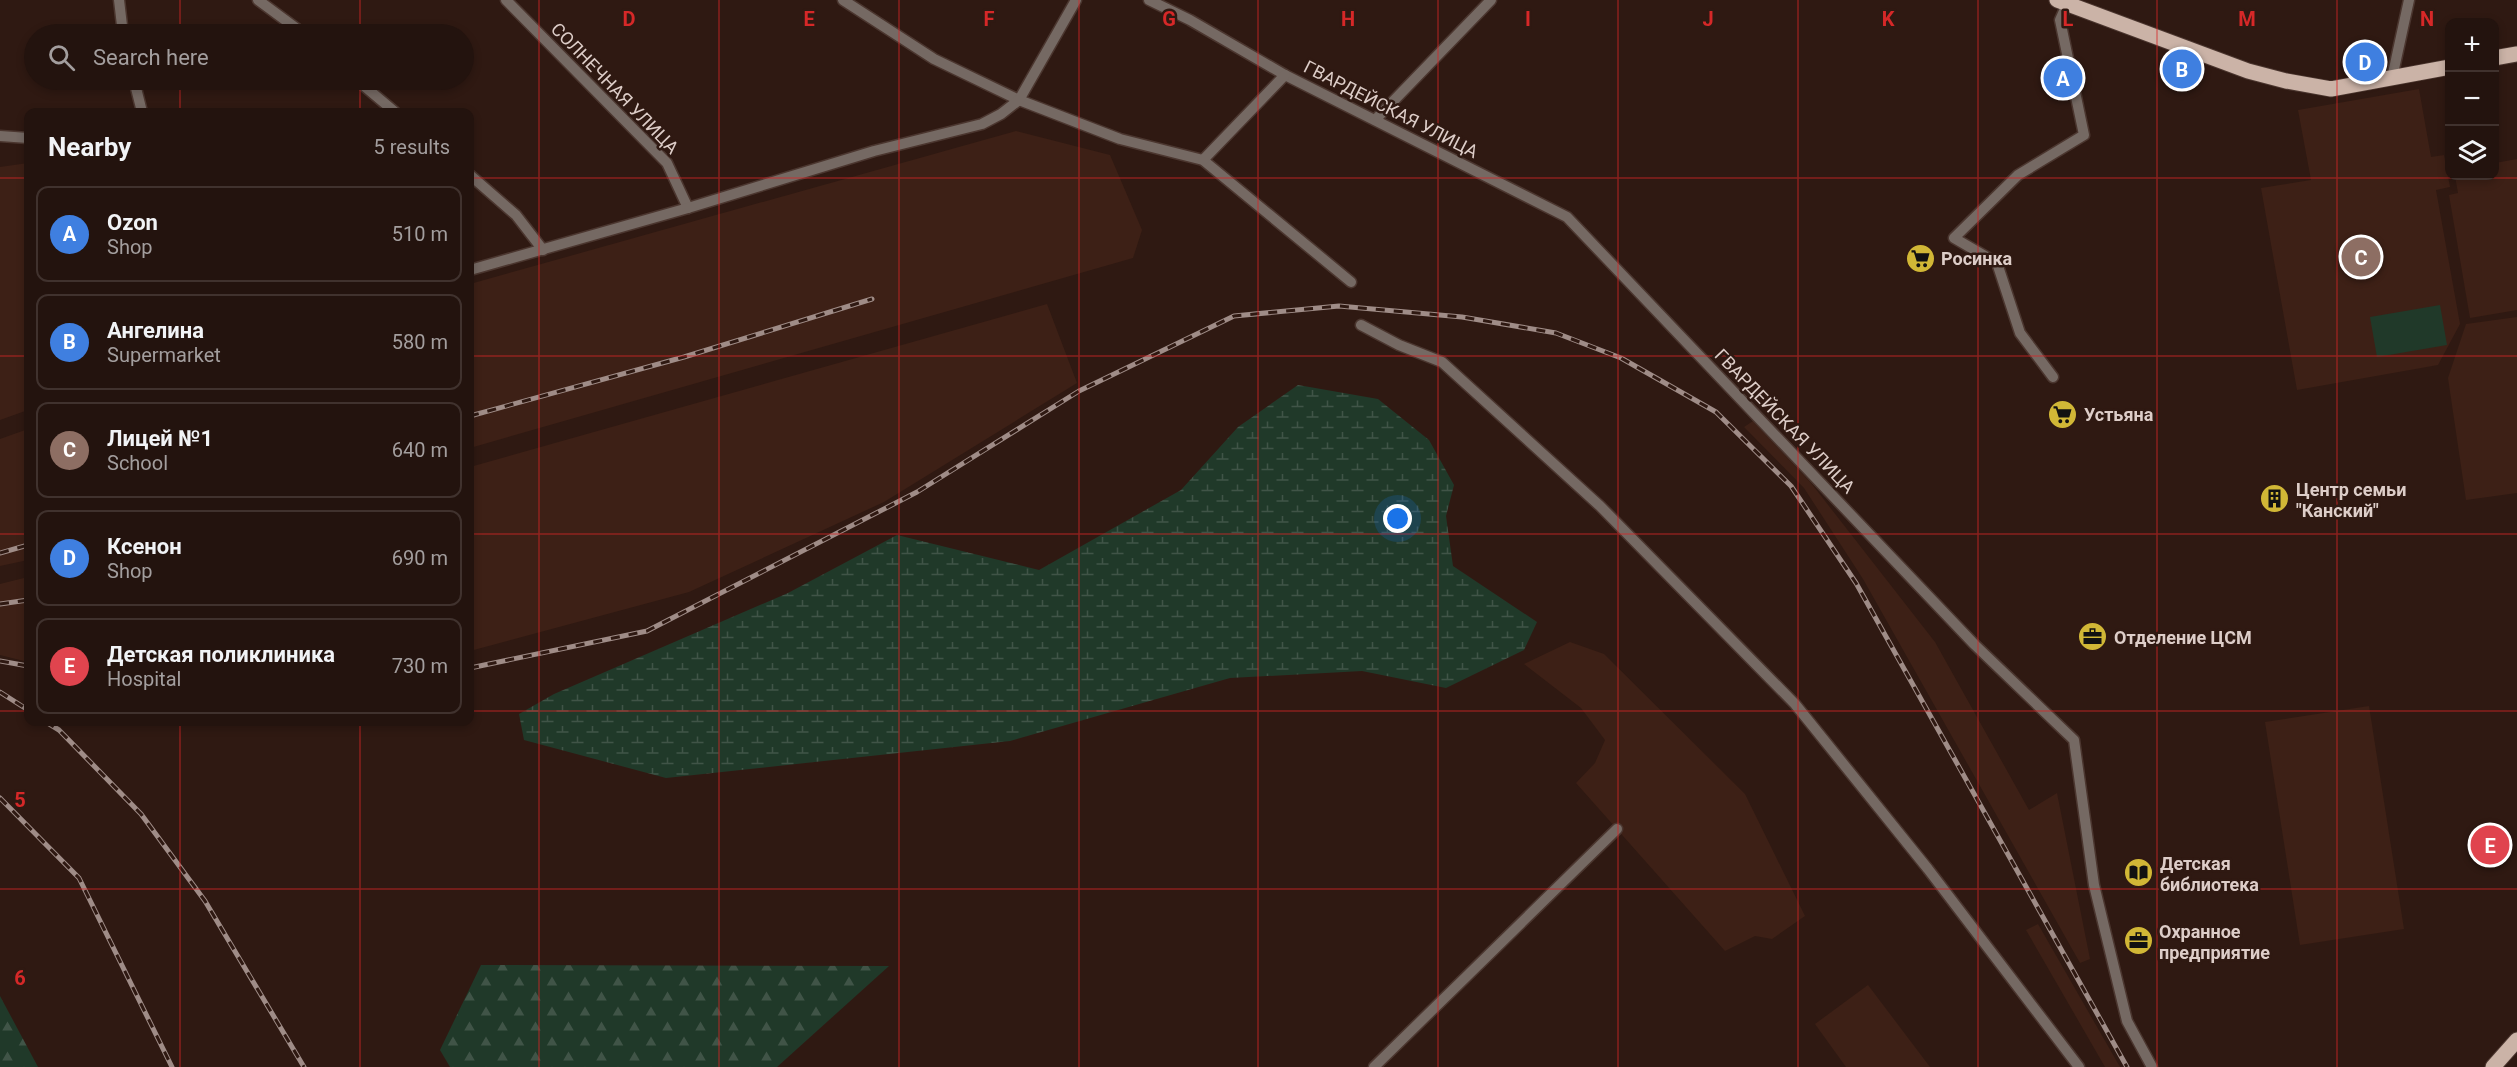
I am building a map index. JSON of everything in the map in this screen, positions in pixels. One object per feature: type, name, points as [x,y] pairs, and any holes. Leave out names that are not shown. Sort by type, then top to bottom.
[{"type":"main road","points":[[2064,1],[2248,70],[2286,81],[2331,89],[2445,68]]},
{"type":"main road","points":[[2499,57],[2517,54]]},
{"type":"main road","points":[[2493,1067],[2517,1040]]},
{"type":"street","points":[[118,0],[122,24]]},
{"type":"street","points":[[258,0],[290,24]]},
{"type":"street","name":"СОЛНЕЧНАЯ УЛИЦА","points":[[506,0],[668,163],[688,208]]},
{"type":"street","points":[[843,0],[934,59],[1019,100],[1120,139],[1203,160],[1351,282]]},
{"type":"street","points":[[474,269],[688,208],[874,151],[982,124],[1001,114],[1019,100],[1076,0]]},
{"type":"street","name":"ГВАРДЕЙСКАЯ УЛИЦА","points":[[1149,0],[1190,20],[1285,75],[1567,217],[1975,645],[2074,740],[2094,885],[2127,1021],[2152,1067]]},
{"type":"street","points":[[1375,120],[1491,0]]},
{"type":"street","points":[[2392,78],[2409,0]]},
{"type":"street","points":[[2053,377],[2020,333],[1997,263],[1954,238],[2018,175],[2084,135],[2060,21],[2064,1]]},
{"type":"street","points":[[1203,160],[1285,75]]},
{"type":"street","points":[[136,90],[141,108]]},
{"type":"street","points":[[369,90],[390,108]]},
{"type":"street","points":[[0,136],[24,138]]},
{"type":"street","points":[[474,178],[516,215],[543,250]]},
{"type":"street","points":[[1361,325],[1399,345],[1442,362],[1600,506],[1795,705],[1928,868],[2079,1067]]},
{"type":"street","points":[[1374,1067],[1617,829]]},
{"type":"shaded area","points":[[2419,89],[2431,157],[2444,155],[2445,180],[2449,180],[2450,187],[2436,190],[2460,324],[2438,365],[2297,390],[2261,188],[2311,180],[2298,110]]},
{"type":"shaded area","points":[[1016,131],[1110,155],[1142,230],[1133,258],[474,447],[474,283]]},
{"type":"shaded area","points":[[2517,159],[2517,310],[2470,318],[2449,195],[2458,193],[2456,180],[2499,180],[2499,162]]},
{"type":"shaded area","points":[[24,164],[24,411],[0,420],[0,167]]},
{"type":"shaded area","points":[[1047,304],[1077,383],[884,502],[689,592],[474,650],[474,466]]},
{"type":"shaded area","points":[[2517,317],[2517,493],[2466,500],[2448,378],[2466,324]]},
{"type":"shaded area","points":[[1753,421],[1811,483],[1935,642],[2029,810],[2057,793],[2090,959],[2080,963],[1863,579],[1804,488],[1744,427]]},
{"type":"shaded area","points":[[24,430],[24,561],[0,566],[0,439]]},
{"type":"shaded area","points":[[24,578],[24,661],[0,655],[0,584]]},
{"type":"shaded area","points":[[1570,642],[1604,654],[1745,794],[1805,916],[1772,939],[1755,936],[1725,951],[1576,783],[1595,763],[1605,740],[1581,708],[1524,664]]},
{"type":"shaded area","points":[[2369,706],[2404,929],[2300,945],[2265,722]]},
{"type":"shaded area","points":[[2038,924],[2120,1067],[2105,1067],[2026,930]]},
{"type":"shaded area","points":[[1868,985],[1930,1067],[1846,1067],[1815,1024]]},
{"type":"green space","points":[[2440,305],[2447,345],[2377,357],[2370,317]]},
{"type":"green space","points":[[1298,385],[1378,399],[1429,440],[1454,485],[1446,516],[1453,566],[1537,622],[1524,650],[1446,688],[1362,671],[1230,678],[1010,741],[666,778],[524,740],[519,714],[554,694],[788,593],[897,535],[1039,570],[1181,490],[1238,427]]},
{"type":"green space","points":[[481,965],[889,966],[777,1067],[450,1067],[440,1050]]},
{"type":"green space","points":[[0,996],[38,1067],[0,1067]]},
{"type":"railway","points":[[474,415],[684,357],[872,299]]},
{"type":"railway","points":[[474,667],[647,631],[917,492],[1079,391],[1234,316],[1339,306],[1462,317],[1556,333],[1621,358],[1716,412],[1791,486],[1856,583],[2127,1067]]},
{"type":"railway","points":[[0,553],[24,546]]},
{"type":"railway","points":[[0,604],[24,601]]},
{"type":"railway","points":[[0,661],[24,665]]},
{"type":"railway","points":[[0,692],[24,707]]},
{"type":"railway","points":[[52,726],[141,814],[205,901],[304,1067]]},
{"type":"railway","points":[[0,798],[79,878],[172,1067]]},
{"type":"place","name":"Ксенон","points":[[2365,62]]},
{"type":"place","name":"Ангелина","points":[[2182,69]]},
{"type":"place","name":"Ozon","points":[[2063,78]]},
{"type":"place","name":"Лицей №1","points":[[2361,257]]},
{"type":"place","name":"Росинка","points":[[1920,258]]},
{"type":"place","name":"Устьяна","points":[[2063,414]]},
{"type":"place","name":"Центр семьи \"Канский\"","points":[[2275,499]]},
{"type":"place","name":"Отделение ЦСМ","points":[[2093,637]]},
{"type":"place","name":"Детская поликлиника","points":[[2490,845]]},
{"type":"place","name":"Детская библиотека","points":[[2139,873]]},
{"type":"place","name":"Охранное предприятие","points":[[2138,941]]}]
